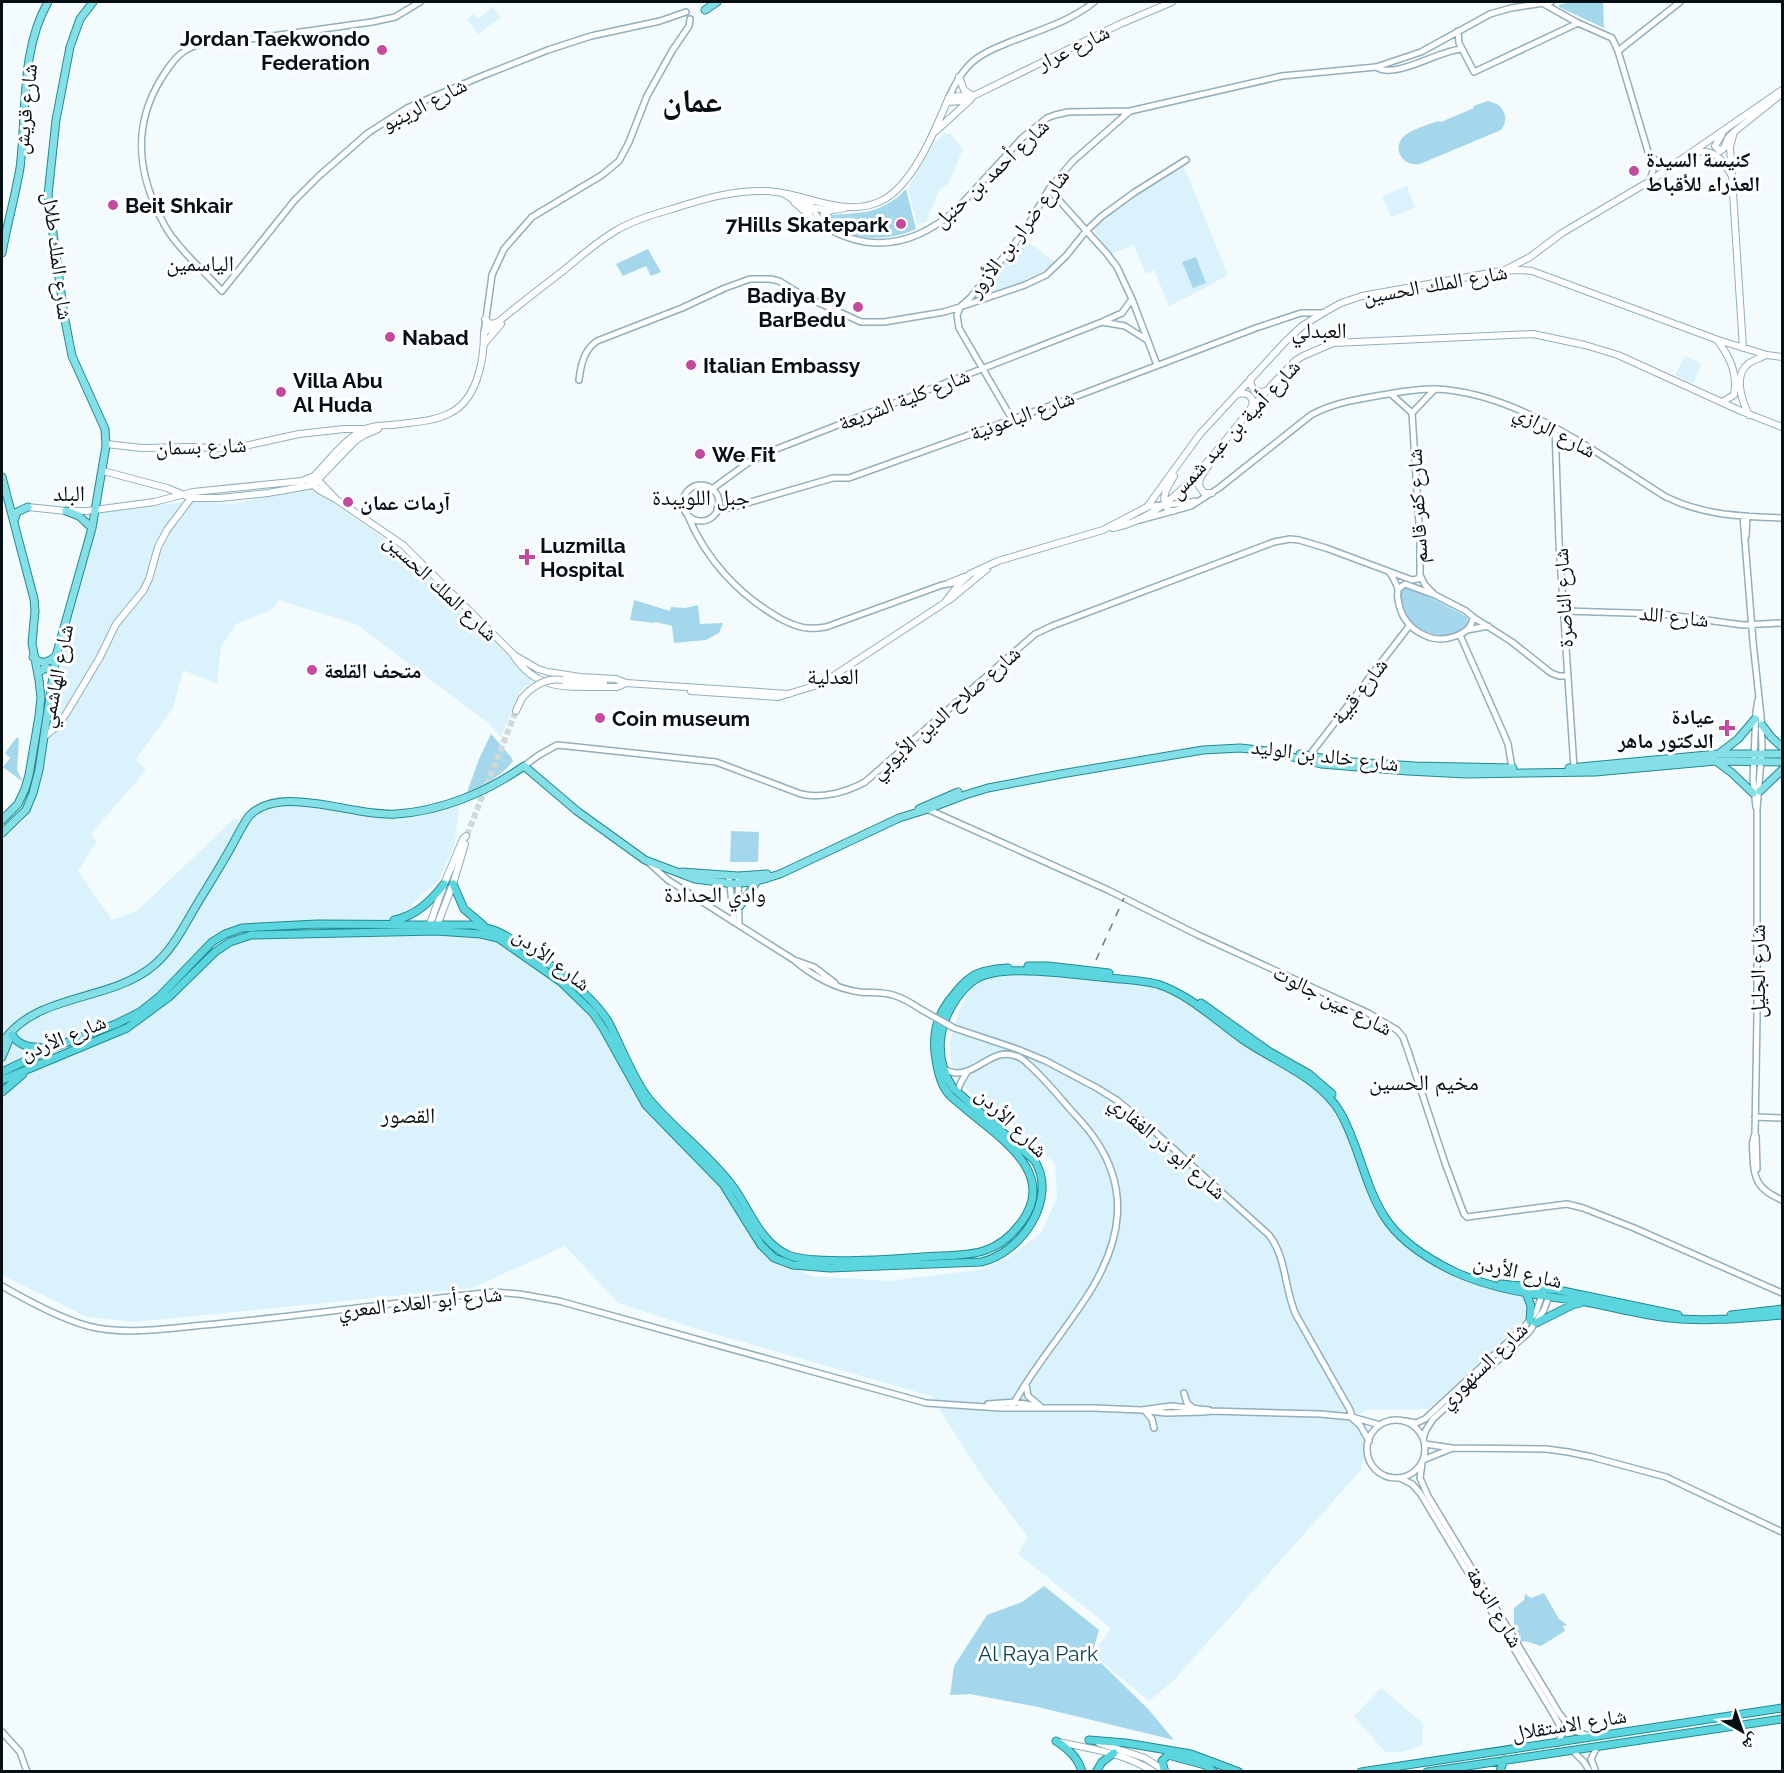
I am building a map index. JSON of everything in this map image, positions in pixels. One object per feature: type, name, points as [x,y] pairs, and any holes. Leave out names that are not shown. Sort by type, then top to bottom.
[{"type":"highway","points":[[379,924],[400,919],[418,910],[448,884],[464,909],[488,928]]},
{"type":"highway","name":"شارع الأردن","points":[[2,1072],[52,1048],[116,1024],[140,1012],[159,997],[206,947],[225,934],[248,927],[379,924],[433,927],[481,934],[498,938],[561,982],[586,1005],[603,1028],[649,1110],[723,1184],[761,1245],[774,1258],[785,1263],[811,1267],[905,1262],[965,1255],[995,1247],[1021,1224],[1034,1199],[1034,1184],[1022,1160],[994,1132],[950,1096],[944,1087],[938,1070],[934,1044],[935,1030],[945,1006],[962,983],[984,971],[1037,965],[1150,982],[1170,989],[1191,1001],[1245,1041],[1318,1087],[1330,1098],[1349,1129],[1380,1209],[1389,1224],[1404,1239],[1433,1261],[1465,1276],[1508,1290],[1591,1296],[1686,1316],[1727,1315],[1782,1309]]},
{"type":"highway","name":"شارع الأردن","points":[[2,1080],[111,1036],[135,1023],[169,997],[215,952],[241,938],[251,935],[473,925],[488,928],[518,943],[591,999],[603,1013],[648,1098],[723,1174],[740,1196],[763,1235],[784,1253],[795,1258],[830,1260],[976,1263],[991,1260],[1010,1247],[1025,1232],[1035,1218],[1040,1204],[1041,1177],[1035,1161],[951,1085],[944,1069],[940,1044],[945,1019],[958,996],[974,980],[993,974],[1031,970],[1090,973]]},
{"type":"highway","name":"شارع الأردن","points":[[1102,975],[1150,979],[1171,985],[1187,993],[1270,1052],[1293,1064],[1323,1085],[1348,1118],[1386,1210],[1400,1230],[1419,1247],[1449,1265],[1483,1279],[1503,1284],[1667,1318],[1737,1319],[1782,1315]]},
{"type":"highway","points":[[12,1033],[18,1043],[23,1046],[52,1048]]},
{"type":"highway","points":[[2,1092],[29,1069]]},
{"type":"highway","points":[[1526,1293],[1532,1306],[1533,1322],[1584,1302]]},
{"type":"highway","name":"شارع الاستقلال","points":[[1361,1772],[1782,1708]]},
{"type":"highway","name":"شارع الاستقلال","points":[[1427,1772],[1782,1719]]},
{"type":"highway","points":[[1089,1740],[1126,1743],[1191,1754],[1239,1772]]},
{"type":"highway","points":[[1056,1742],[1071,1752],[1082,1772]]},
{"type":"highway","points":[[1096,1772],[1102,1762],[1114,1753]]},
{"type":"highway","points":[[1166,1770],[1162,1761],[1168,1755],[1205,1766],[1214,1772]]},
{"type":"highway","points":[[1500,1771],[1504,1760]]},
{"type":"main road","name":"شارع قريش","points":[[2,253],[19,170],[32,43],[41,14],[48,2]]},
{"type":"main road","name":"شارع الملك طلال","points":[[93,2],[80,19],[70,47],[56,120],[48,195],[64,315],[72,356],[105,429],[106,444],[96,510]]},
{"type":"main road","points":[[706,6],[717,2]]},
{"type":"main road","name":"شارع عرار","points":[[948,99],[962,101],[1120,24],[1172,2]]},
{"type":"main road","points":[[934,133],[973,95],[964,90],[959,77]]},
{"type":"main road","points":[[1502,271],[1530,257],[1562,233],[1650,181],[1731,129],[1782,92]]},
{"type":"main road","points":[[14,523],[15,514],[28,507],[66,511],[96,510],[144,504],[187,496],[193,492],[313,480],[355,441],[369,432],[439,417],[451,413],[460,406],[476,380],[484,344],[484,333],[597,243],[620,228],[641,219],[734,192],[760,190],[781,192],[794,194],[810,203],[847,207],[874,204],[895,192],[906,179],[934,133],[948,99]]},
{"type":"main road","points":[[1731,129],[1743,348]]},
{"type":"main road","points":[[1693,152],[1706,151],[1718,156],[1732,178]]},
{"type":"main road","points":[[781,192],[809,215]]},
{"type":"main road","points":[[789,197],[836,210]]},
{"type":"main road","points":[[837,233],[822,216],[827,212],[847,207]]},
{"type":"main road","name":"شارع الملك الحسين","points":[[514,655],[538,669],[559,675],[616,679],[673,686],[683,690],[728,689],[778,697],[812,687],[828,680],[945,602],[954,587],[970,574],[994,563],[1103,530],[1146,507],[1200,434],[1293,334],[1341,303],[1362,296],[1502,271],[1520,270],[1532,272],[1718,340],[1767,355],[1782,357]]},
{"type":"main road","points":[[484,344],[507,316]]},
{"type":"main road","points":[[485,319],[490,324],[497,323]]},
{"type":"main road","name":"شارع أمية بن عبد شمس","points":[[1103,530],[1136,521],[1153,513],[1192,477],[1295,361],[1333,343],[1533,334],[1585,345],[1618,356],[1749,415],[1782,427]]},
{"type":"main road","points":[[1718,340],[1730,359],[1735,383],[1734,395],[1722,402]]},
{"type":"main road","points":[[1749,415],[1741,394],[1742,373],[1749,363],[1767,355]]},
{"type":"main road","points":[[1251,377],[1254,390],[1259,392],[1267,390]]},
{"type":"main road","points":[[1236,394],[1245,393],[1250,396],[1253,402],[1251,409]]},
{"type":"main road","name":"شارع بسمان","points":[[106,444],[142,448],[231,449],[299,434],[385,427]]},
{"type":"main road","points":[[313,480],[345,444],[366,429]]},
{"type":"main road","points":[[1212,493],[1204,493],[1200,489],[1199,482],[1220,447]]},
{"type":"main road","points":[[1173,511],[1168,510],[1164,504],[1164,496],[1182,459]]},
{"type":"main road","points":[[103,471],[187,496]]},
{"type":"main road","points":[[2,477],[34,599],[33,657],[44,663],[56,656]]},
{"type":"main road","name":"شارع الملك الحسين","points":[[313,480],[331,498],[403,545],[514,655],[520,665],[535,677],[550,684],[572,686],[617,687],[626,682]]},
{"type":"main road","points":[[44,737],[66,714],[100,657],[118,619],[143,591],[149,579],[158,546],[187,496]]},
{"type":"main road","name":"شارع الهاشمي","points":[[2,833],[22,815],[31,798],[39,770],[56,656],[96,510]]},
{"type":"main road","points":[[66,511],[80,516],[92,528]]},
{"type":"main road","name":"شارع الملك الحسين","points":[[954,587],[994,563]]},
{"type":"main road","name":"شارع الهاشمي","points":[[2,820],[18,804],[29,775],[41,697],[33,657]]},
{"type":"main road","points":[[38,676],[39,672],[45,668],[52,672],[53,677]]},
{"type":"main road","points":[[535,677],[538,669]]},
{"type":"main road","points":[[516,711],[522,698],[539,682],[546,680],[626,682]]},
{"type":"main road","points":[[1755,719],[1717,758],[1756,792],[1782,770]]},
{"type":"main road","points":[[1762,725],[1764,730],[1782,747]]},
{"type":"main road","name":"شارع خالد بن الوليد","points":[[524,766],[577,811],[645,860],[695,879],[736,882],[757,881],[780,874],[964,790],[1073,768],[1203,746],[1267,746],[1338,760],[1414,766],[1512,768],[1574,768],[1717,758],[1758,758],[1782,754]]},
{"type":"main road","name":"شارع خالد بن الوليد","points":[[935,804],[988,788],[1203,750],[1240,748],[1268,751],[1329,765],[1466,774],[1595,772],[1717,758]]},
{"type":"main road","name":"شارع خالد بن الوليد","points":[[1758,758],[1782,762]]},
{"type":"main road","points":[[2,1043],[32,1015],[46,1007],[116,987],[147,971],[161,959],[184,926],[246,820],[262,806],[274,802],[292,801],[375,814],[404,813],[465,798],[524,766]]},
{"type":"main road","points":[[433,927],[466,835]]},
{"type":"main road","name":"شارع خالد بن الوليد","points":[[736,882],[798,866]]},
{"type":"main road","name":"شارع خالد بن الوليد","points":[[677,872],[729,876],[736,882]]},
{"type":"main road","points":[[740,906],[757,881]]},
{"type":"main road","points":[[2,1057],[12,1033]]},
{"type":"main road","points":[[1089,1740],[1145,1758],[1166,1770]]},
{"type":"main road","points":[[1056,1742],[1114,1753],[1140,1763],[1154,1772]]},
{"type":"street","name":"شارع الرينبو","points":[[420,2],[395,17],[194,46],[176,58],[152,94],[141,126],[141,154],[146,178],[166,228],[222,291],[294,201],[319,176],[355,143],[407,108],[482,75],[591,36],[683,14],[689,26]]},
{"type":"street","points":[[948,99],[959,77],[982,54],[1067,20],[1094,2]]},
{"type":"street","points":[[1547,2],[1578,23],[1612,38],[1618,51],[1653,170],[1650,181]]},
{"type":"street","name":"شارع أحمد بن حنبل","points":[[809,215],[837,233],[861,242],[877,244],[916,236],[937,225],[957,209],[1022,138],[1047,118],[1068,112],[1130,111],[1282,76],[1376,67],[1421,52],[1490,14],[1547,2]]},
{"type":"street","points":[[1618,51],[1680,2]]},
{"type":"street","points":[[484,333],[492,275],[504,249],[532,218],[602,175],[619,161],[657,76],[689,26],[690,19]]},
{"type":"street","points":[[1458,31],[1459,44],[1474,72],[1578,23]]},
{"type":"street","name":"شارع أحمد بن حنبل","points":[[1376,67],[1382,71],[1394,70],[1443,52],[1462,49]]},
{"type":"street","points":[[1421,52],[1424,60]]},
{"type":"street","name":"شارع ضرار بن الأزور","points":[[579,380],[584,355],[597,341],[682,309],[725,288],[750,279],[779,281],[802,295],[861,322],[884,322],[944,312],[960,307],[1027,227],[1049,189],[1072,161],[1130,111]]},
{"type":"street","points":[[1649,155],[1661,165],[1673,166]]},
{"type":"street","points":[[1012,419],[957,324],[960,307],[1025,285],[1046,275],[1066,256],[1086,231],[1115,205],[1186,160]]},
{"type":"street","points":[[1049,189],[1113,262],[1132,299],[1157,365]]},
{"type":"street","points":[[809,215],[810,203]]},
{"type":"street","name":"شارع أحمد بن حنبل","points":[[810,203],[823,225]]},
{"type":"street","points":[[974,293],[974,298],[978,301]]},
{"type":"street","name":"شارع كلية الشريعة","points":[[712,489],[761,456],[1102,322],[1122,313],[1132,299]]},
{"type":"street","name":"شارع الباعونية","points":[[717,510],[833,478],[849,478],[1290,316],[1310,312],[1323,313]]},
{"type":"street","points":[[1102,322],[1125,326],[1148,340]]},
{"type":"street","name":"شارع الرازي","points":[[1136,521],[1191,506],[1212,493],[1311,415],[1333,405],[1421,389],[1460,391],[1531,414],[1666,497],[1701,510],[1782,518]]},
{"type":"street","points":[[1390,394],[1412,413],[1435,389]]},
{"type":"street","name":"شارع كفر قاسم","points":[[1412,413],[1420,575],[1425,585],[1435,595]]},
{"type":"street","name":"شارع الناصرة","points":[[1555,428],[1559,542],[1574,768]]},
{"type":"street","points":[[688,516],[697,521],[712,517],[717,510],[718,498],[712,489],[697,485],[687,491],[682,502],[683,508],[711,557],[744,595],[773,614],[807,628],[826,627],[954,587]]},
{"type":"street","name":"شارع الرازي","points":[[1146,507],[1164,504],[1180,505],[1203,498]]},
{"type":"street","points":[[1745,516],[1758,699],[1762,725],[1758,758]]},
{"type":"street","points":[[697,534],[704,520]]},
{"type":"street","name":"شارع صلاح الدين الأيوبي","points":[[524,766],[539,754],[557,745],[716,762],[808,796],[828,794],[848,789],[873,776],[1035,634],[1052,626],[1274,542],[1290,539],[1326,548],[1390,573]]},
{"type":"street","points":[[1390,573],[1412,580],[1418,579],[1420,575]]},
{"type":"street","points":[[1390,573],[1398,590]]},
{"type":"street","points":[[1473,617],[1471,625],[1460,635],[1447,639],[1436,639],[1420,633],[1410,625],[1401,610],[1397,598],[1398,590],[1402,585],[1407,584],[1466,610],[1551,673],[1567,676]]},
{"type":"street","name":"شارع اللد","points":[[1564,611],[1646,612],[1738,625],[1782,623]]},
{"type":"street","name":"شارع قبية","points":[[1309,756],[1410,625]]},
{"type":"street","points":[[1467,630],[1488,626]]},
{"type":"street","points":[[1460,635],[1508,744],[1512,768]]},
{"type":"street","points":[[1758,699],[1755,719],[1758,758]]},
{"type":"street","name":"شارع الجليل","points":[[1758,758],[1755,1117],[1757,1171],[1767,1190],[1782,1198]]},
{"type":"street","name":"شارع عين جالوت","points":[[935,804],[950,818]]},
{"type":"street","name":"شارع عين جالوت","points":[[925,808],[1108,890],[1198,935],[1368,1013],[1397,1030],[1403,1037],[1408,1050],[1445,1163],[1467,1217],[1564,1204],[1572,1205],[1634,1228],[1782,1293]]},
{"type":"street","name":"شارع أبو ذر الغفاري","points":[[645,860],[668,879],[794,960],[814,967],[838,986],[863,992],[891,994],[954,1028],[1047,1061],[1118,1101],[1269,1235],[1281,1255],[1290,1299],[1296,1315],[1350,1410],[1351,1417],[1362,1428],[1369,1442]]},
{"type":"street","points":[[736,882],[737,924]]},
{"type":"street","points":[[736,882],[740,906],[737,924]]},
{"type":"street","points":[[944,1069],[955,1073],[967,1072],[996,1056],[1015,1055],[1043,1079],[1095,1140],[1114,1179],[1119,1207],[1112,1246],[1091,1289],[1025,1383],[1013,1405]]},
{"type":"street","points":[[957,1092],[967,1072]]},
{"type":"street","points":[[1755,1117],[1782,1118]]},
{"type":"street","name":"شارع أبو العلاء المعري","points":[[2,1286],[88,1326],[129,1331],[493,1292],[513,1293],[559,1301],[926,1403],[1171,1413],[1210,1411]]},
{"type":"street","name":"شارع السنهوري","points":[[1424,1441],[1426,1430],[1433,1419],[1533,1322],[1546,1293]]},
{"type":"street","name":"شارع السنهوري","points":[[1405,1421],[1416,1422],[1425,1419],[1502,1352]]},
{"type":"street","points":[[1025,1383],[1029,1396],[1040,1407]]},
{"type":"street","points":[[1184,1393],[1185,1400],[1193,1408]]},
{"type":"street","name":"شارع أبو العلاء المعري","points":[[1143,1411],[1171,1406],[1210,1411],[1320,1414],[1351,1417],[1380,1425]]},
{"type":"street","points":[[1143,1411],[1152,1419],[1154,1428]]},
{"type":"street","points":[[1423,1461],[1424,1441],[1416,1428],[1405,1421],[1393,1420],[1375,1429],[1369,1442],[1368,1456],[1372,1465],[1386,1476],[1400,1478],[1413,1473],[1423,1461],[1452,1448]]},
{"type":"street","points":[[1424,1441],[1452,1448],[1546,1449],[1592,1457],[1666,1477],[1782,1532]]},
{"type":"street","name":"شارع النزهة","points":[[1423,1461],[1420,1478],[1428,1496],[1562,1729],[1563,1735],[1558,1743]]},
{"type":"street","name":"شارع النزهة","points":[[1400,1478],[1412,1484],[1420,1493],[1558,1713],[1569,1727],[1591,1737]]},
{"type":"street","points":[[2,1732],[16,1746],[24,1760],[27,1772]]},
{"type":"street","points":[[1596,1772],[1591,1757],[1597,1747]]},
{"type":"street","points":[[1573,1751],[1590,1772]]},
{"type":"shaded area","points":[[492,7],[501,17],[478,34],[467,20],[474,14],[479,19]]},
{"type":"shaded area","points":[[945,132],[947,135],[950,133],[963,149],[948,184],[938,192],[926,222],[917,224],[908,188],[933,145]]},
{"type":"shaded area","points":[[1184,167],[1228,275],[1169,306],[1154,270],[1146,274],[1134,245],[1111,254],[1095,233],[1095,228],[1118,207]]},
{"type":"shaded area","points":[[1407,186],[1415,208],[1391,217],[1382,196]]},
{"type":"shaded area","points":[[1024,239],[1055,262],[1035,277],[982,297],[978,293]]},
{"type":"shaded area","points":[[1685,356],[1701,365],[1693,384],[1675,375]]},
{"type":"shaded area","points":[[304,490],[315,491],[411,558],[481,631],[535,680],[520,691],[501,737],[487,722],[356,624],[278,600],[269,611],[236,624],[221,647],[217,684],[183,670],[173,708],[136,759],[146,770],[91,834],[97,841],[78,871],[112,920],[137,911],[235,818],[246,822],[268,805],[288,799],[403,815],[460,802],[454,847],[438,881],[411,905],[421,935],[484,931],[573,991],[596,1014],[641,1100],[727,1183],[756,1238],[789,1266],[812,1276],[889,1281],[984,1269],[1008,1258],[1041,1233],[1057,1198],[1055,1164],[1001,1112],[971,1095],[953,1071],[949,1044],[958,1013],[974,982],[1005,963],[1136,979],[1163,980],[1224,1021],[1333,1088],[1355,1133],[1357,1151],[1392,1227],[1439,1264],[1522,1294],[1529,1309],[1525,1319],[1429,1409],[1366,1410],[1356,1416],[1368,1433],[1361,1470],[1174,1680],[1149,1701],[1092,1654],[1111,1628],[1018,1554],[1028,1537],[980,1473],[931,1396],[694,1328],[618,1303],[565,1246],[472,1288],[135,1322],[87,1317],[2,1275],[2,839],[29,816],[43,767],[59,663],[76,585],[98,511],[195,501],[232,504]]},
{"type":"shaded area","points":[[1381,1688],[1423,1723],[1422,1746],[1401,1752],[1385,1752],[1354,1716]]},
{"type":"green space","points":[[1570,2],[1603,2],[1604,28],[1559,7],[1559,5]]},
{"type":"green space","points":[[1488,101],[1497,104],[1504,113],[1505,123],[1501,130],[1420,164],[1409,163],[1401,156],[1400,142],[1406,134],[1438,121],[1441,122]]},
{"type":"green space","points":[[906,189],[916,229],[906,233],[870,238],[858,236],[847,233],[828,220],[830,215],[880,208]]},
{"type":"green space","points":[[648,249],[661,272],[651,276],[646,266],[623,276],[616,264]]},
{"type":"green space","points":[[1196,257],[1206,283],[1193,288],[1182,262]]},
{"type":"green space","points":[[1404,586],[1411,587],[1467,617],[1467,625],[1454,634],[1443,635],[1420,629],[1410,622],[1403,611],[1400,592]]},
{"type":"green space","points":[[634,600],[670,611],[671,607],[685,608],[698,605],[700,624],[723,623],[719,633],[706,640],[674,643],[672,626],[630,620]]},
{"type":"green space","points":[[491,734],[513,761],[492,780],[467,792],[479,759]]},
{"type":"green space","points":[[17,737],[19,739],[17,770],[23,782],[3,767],[10,758],[5,753]]},
{"type":"green space","points":[[731,831],[759,832],[758,862],[730,862]]},
{"type":"green space","name":"Al Raya Park","points":[[1044,1586],[1099,1630],[1092,1654],[1149,1710],[1174,1740],[1038,1707],[970,1694],[950,1695],[954,1666],[987,1615],[1022,1602]]},
{"type":"green space","points":[[1544,1593],[1559,1619],[1567,1625],[1563,1626],[1565,1631],[1541,1646],[1525,1641],[1517,1644],[1519,1633],[1514,1628],[1514,1608],[1524,1600],[1525,1594],[1531,1598]]},
{"type":"tunnel","points":[[467,835],[516,711]]},
{"type":"railway","points":[[1096,960],[1124,898]]},
{"type":"place","name":"Jordan Taekwondo Federation","points":[[382,50]]},
{"type":"place","name":"كنيسة السيدة العذراء للأقباط","points":[[1634,171]]},
{"type":"place","name":"Beit Shkair","points":[[113,205]]},
{"type":"place","name":"7Hills Skatepark","points":[[901,224]]},
{"type":"place","name":"Badiya By BarBedu","points":[[858,307]]},
{"type":"place","name":"Nabad","points":[[390,337]]},
{"type":"place","name":"Italian Embassy","points":[[691,365]]},
{"type":"place","name":"Villa Abu Al Huda","points":[[281,392]]},
{"type":"place","name":"We Fit","points":[[700,454]]},
{"type":"place","name":"آرمات عمان","points":[[348,502]]},
{"type":"place","name":"Luzmilla Hospital","points":[[527,557]]},
{"type":"place","name":"متحف القلعة","points":[[312,670]]},
{"type":"place","name":"Coin museum","points":[[600,718]]},
{"type":"place","name":"عيادة الدكتور ماهر","points":[[1727,728]]},
{"type":"district","name":"عمان","points":[[692,100]]},
{"type":"district","name":"الياسمين","points":[[200,263]]},
{"type":"district","name":"العبدلي","points":[[1319,330]]},
{"type":"district","name":"البلد","points":[[69,493]]},
{"type":"district","name":"جبل اللويبدة","points":[[701,497]]},
{"type":"district","name":"العدلية","points":[[833,676]]},
{"type":"district","name":"وادي الحدادة","points":[[715,894]]},
{"type":"district","name":"مخيم الحسين","points":[[1424,1082]]},
{"type":"district","name":"القصور","points":[[408,1115]]}]
